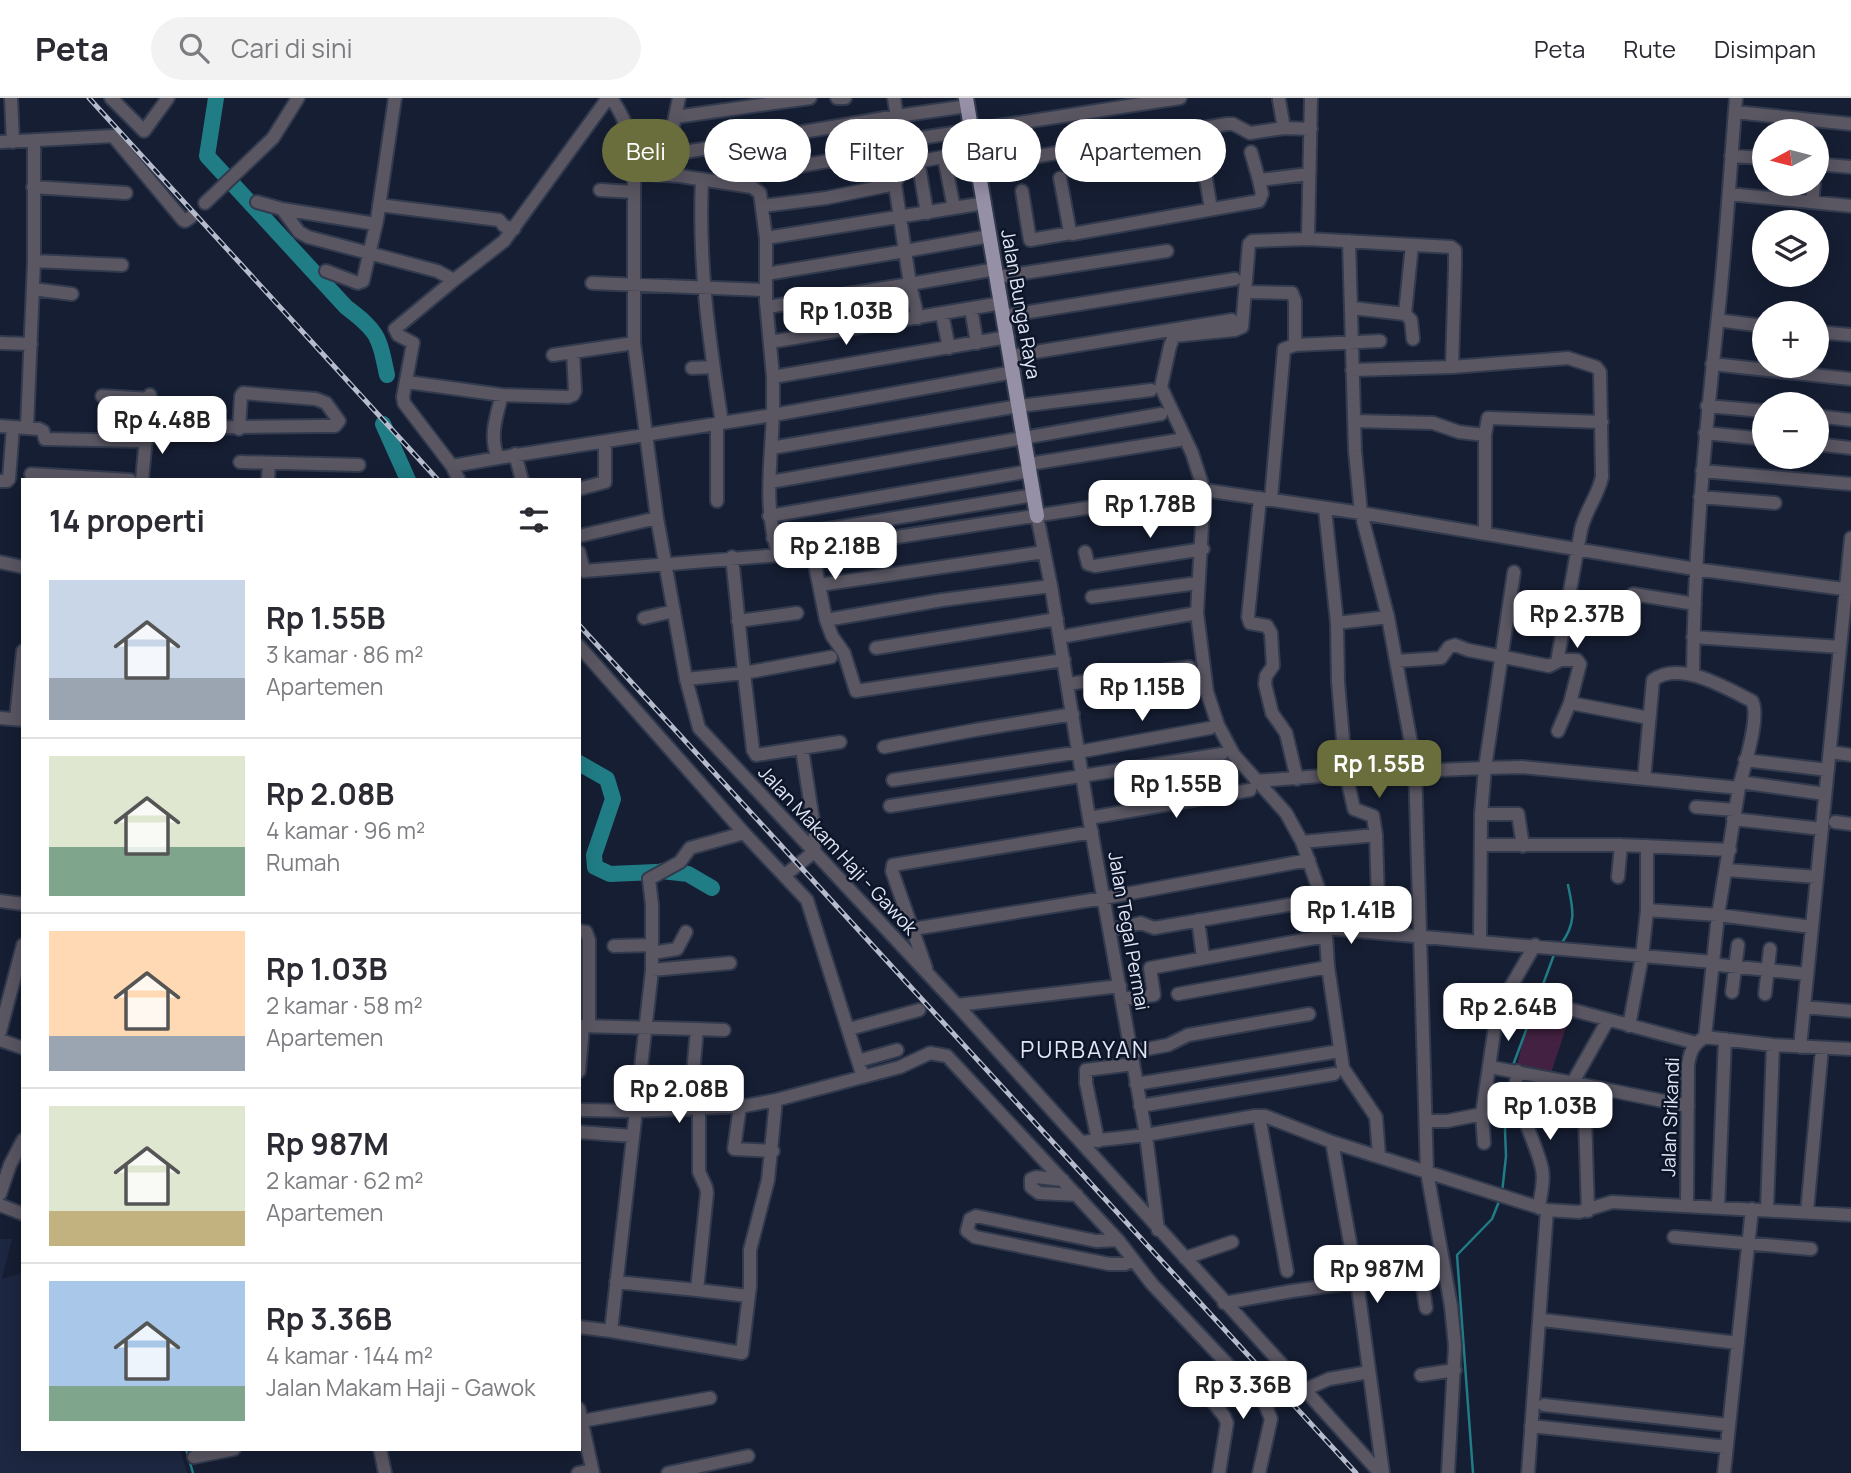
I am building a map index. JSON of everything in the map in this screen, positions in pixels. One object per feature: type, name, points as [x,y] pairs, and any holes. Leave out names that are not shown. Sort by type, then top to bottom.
[{"type":"main road","name":"Jalan Bunga Raya","points":[[981,182],[1037,516]]},
{"type":"street","points":[[11,98],[7,142],[113,136],[183,220],[186,221],[191,216]]},
{"type":"street","points":[[111,98],[144,131],[168,98]]},
{"type":"street","points":[[205,202],[273,138],[298,98]]},
{"type":"street","points":[[326,271],[361,283],[376,224],[395,98]]},
{"type":"street","points":[[459,478],[404,403],[413,343],[398,335],[395,329],[504,241],[609,98]]},
{"type":"street","name":"Jalan Makam Haji - Gawok","points":[[609,98],[624,119]]},
{"type":"street","points":[[679,98],[675,117],[810,98]]},
{"type":"street","points":[[837,98],[845,98]]},
{"type":"street","points":[[894,98],[897,119]]},
{"type":"street","points":[[1041,120],[1180,98]]},
{"type":"street","points":[[1308,239],[1311,98]]},
{"type":"street","points":[[1644,779],[1652,682],[1654,678],[1693,673],[1695,569],[1700,497],[1736,98]]},
{"type":"street","points":[[1279,100],[1284,128]]},
{"type":"street","points":[[690,151],[967,102]]},
{"type":"street","points":[[1735,112],[1851,124]]},
{"type":"street","points":[[1041,155],[1227,124],[1233,124],[1250,133],[1284,128],[1311,129]]},
{"type":"street","points":[[27,427],[34,261],[34,141]]},
{"type":"street","points":[[1022,191],[1030,240],[1259,201],[1262,194],[1251,152]]},
{"type":"street","points":[[1731,156],[1752,157]]},
{"type":"street","points":[[1829,165],[1851,167]]},
{"type":"street","points":[[1259,180],[1309,174]]},
{"type":"street","name":"Jalan Makam Haji - Gawok","points":[[641,182],[634,192],[634,343],[657,518],[686,679],[695,718],[705,737],[957,1005],[1224,1303],[1382,1473]]},
{"type":"street","points":[[707,182],[700,219],[702,288],[719,423],[717,501]]},
{"type":"street","points":[[718,182],[757,189],[762,206],[773,377],[769,516],[779,555]]},
{"type":"street","points":[[917,182],[927,213]]},
{"type":"street","points":[[949,182],[954,208]]},
{"type":"street","points":[[1061,182],[1071,233]]},
{"type":"street","points":[[1206,182],[1210,209]]},
{"type":"street","points":[[762,206],[826,198],[895,184],[910,284],[918,318]]},
{"type":"street","points":[[33,187],[126,192]]},
{"type":"street","points":[[600,190],[634,192]]},
{"type":"street","points":[[1729,194],[1851,206]]},
{"type":"street","points":[[1812,202],[1813,196]]},
{"type":"street","points":[[257,202],[282,209],[376,224]]},
{"type":"street","points":[[766,237],[985,203]]},
{"type":"street","points":[[379,205],[499,220],[504,226],[514,229]]},
{"type":"street","points":[[282,209],[293,225],[309,237],[437,271],[454,280]]},
{"type":"street","points":[[766,274],[990,236]]},
{"type":"street","points":[[1379,1155],[1376,1117],[1345,1072],[1340,1051],[1328,967],[1323,899],[1309,860],[1286,813],[1253,785],[1234,755],[1211,707],[1197,612],[1203,549],[1204,490],[1192,453],[1161,384],[1173,337],[1239,329],[1244,323],[1251,242],[1308,239],[1448,246],[1455,250],[1452,367]]},
{"type":"street","points":[[1349,241],[1354,421],[1361,513],[1388,617],[1415,770],[1427,1172],[1454,1326],[1455,1370],[1448,1473]]},
{"type":"street","points":[[1405,314],[1412,245]]},
{"type":"street","points":[[767,307],[910,284],[1167,251]]},
{"type":"street","points":[[34,261],[122,265]]},
{"type":"street","points":[[770,342],[971,309],[1003,309],[1235,279]]},
{"type":"street","points":[[592,283],[766,290]]},
{"type":"street","points":[[33,289],[72,294]]},
{"type":"street","points":[[1246,292],[1292,293],[1295,302],[1295,345]]},
{"type":"street","points":[[1352,308],[1405,314],[1411,320],[1413,339]]},
{"type":"street","points":[[971,309],[977,343]]},
{"type":"street","points":[[943,314],[949,348]]},
{"type":"street","points":[[1011,356],[1232,320]]},
{"type":"street","points":[[1724,321],[1752,324]]},
{"type":"street","points":[[1829,333],[1851,335]]},
{"type":"street","points":[[773,377],[1008,337]]},
{"type":"street","points":[[1297,779],[1285,729],[1272,713],[1265,684],[1266,676],[1273,666],[1270,629],[1249,621],[1278,428],[1282,357],[1286,348],[1295,345],[1380,341]]},
{"type":"street","points":[[0,343],[31,344]]},
{"type":"street","points":[[552,355],[634,343]]},
{"type":"street","points":[[407,382],[502,395],[568,397],[573,395],[573,352]]},
{"type":"street","points":[[1352,370],[1452,367],[1557,358],[1583,362],[1601,372],[1600,486],[1583,521],[1558,660]]},
{"type":"street","points":[[1712,364],[1851,379]]},
{"type":"street","points":[[692,368],[713,367]]},
{"type":"street","points":[[452,466],[773,415],[1014,372]]},
{"type":"street","points":[[771,448],[1019,406],[1151,390]]},
{"type":"street","points":[[0,481],[7,481],[9,478],[6,426],[41,430],[46,439],[335,426],[339,421],[326,403],[316,399],[243,393],[239,429]]},
{"type":"street","points":[[498,458],[493,434],[502,395]]},
{"type":"street","points":[[102,396],[150,397],[142,478]]},
{"type":"street","points":[[1707,406],[1752,410]]},
{"type":"street","points":[[770,482],[1161,414]]},
{"type":"street","points":[[1829,417],[1851,420]]},
{"type":"street","points":[[1485,534],[1487,419],[1602,422]]},
{"type":"street","points":[[1354,421],[1433,423],[1459,432],[1485,435]]},
{"type":"street","points":[[1705,433],[1752,438]]},
{"type":"street","points":[[769,516],[1179,440]]},
{"type":"street","points":[[581,488],[605,482],[605,443]]},
{"type":"street","points":[[1829,445],[1851,448]]},
{"type":"street","points":[[515,454],[521,478]]},
{"type":"street","points":[[240,462],[359,465]]},
{"type":"street","points":[[268,478],[269,464]]},
{"type":"street","points":[[1702,471],[1851,484]]},
{"type":"street","points":[[31,474],[97,478]]},
{"type":"street","points":[[581,560],[584,571],[779,555],[1204,490],[1361,513],[1695,569],[1849,590]]},
{"type":"street","points":[[773,538],[1034,495]]},
{"type":"street","points":[[1700,497],[1775,503]]},
{"type":"street","points":[[1325,509],[1337,623],[1338,682],[1346,774],[1353,809],[1373,816],[1379,931]]},
{"type":"street","name":"Jalan Tegal Permai","points":[[1037,516],[1146,1135],[1158,1230]]},
{"type":"street","points":[[581,536],[657,518]]},
{"type":"street","points":[[1800,1047],[1840,647],[1849,590],[1851,538]]},
{"type":"street","points":[[1085,552],[1087,562],[1092,566],[1203,549]]},
{"type":"street","points":[[812,550],[826,620],[832,636],[844,653],[854,690],[859,692],[1064,660]]},
{"type":"street","points":[[818,585],[1044,552]]},
{"type":"street","points":[[732,557],[754,754],[841,742]]},
{"type":"street","points":[[0,562],[21,567]]},
{"type":"street","points":[[1480,942],[1481,814],[1485,768],[1514,572]]},
{"type":"street","points":[[1092,597],[1198,583]]},
{"type":"street","points":[[826,620],[942,600],[1051,586]]},
{"type":"street","points":[[1633,594],[1695,604]]},
{"type":"street","points":[[644,618],[674,611]]},
{"type":"street","points":[[738,621],[797,612]]},
{"type":"street","points":[[1060,637],[1197,612]]},
{"type":"street","points":[[1337,623],[1388,617]]},
{"type":"street","points":[[876,648],[1057,619]]},
{"type":"street","points":[[1693,637],[1840,647]]},
{"type":"street","points":[[1396,661],[1441,658],[1455,645],[1549,666],[1558,660],[1577,660],[1580,663],[1570,703],[1558,731]]},
{"type":"street","points":[[581,648],[810,906],[863,1077]]},
{"type":"street","points":[[686,679],[744,673],[831,657]]},
{"type":"street","points":[[1068,684],[1189,667]]},
{"type":"street","name":"Jalan Srikandi","points":[[1687,1205],[1690,1054],[1701,1040],[1716,964],[1718,915],[1734,815],[1755,713],[1754,703],[1693,673]]},
{"type":"street","points":[[0,718],[19,720],[21,683]]},
{"type":"street","points":[[1570,703],[1649,718]]},
{"type":"street","points":[[884,747],[1073,714]]},
{"type":"street","points":[[893,780],[1210,728]]},
{"type":"street","points":[[785,875],[814,852],[815,833],[802,749]]},
{"type":"street","points":[[1830,752],[1851,755]]},
{"type":"street","points":[[890,806],[1223,754]]},
{"type":"street","points":[[1745,760],[1828,769]]},
{"type":"street","points":[[1089,818],[1253,785],[1346,774],[1415,770],[1522,767],[1825,794]]},
{"type":"street","points":[[1696,807],[1822,829]]},
{"type":"street","points":[[1481,814],[1518,814],[1523,846]]},
{"type":"street","points":[[1835,822],[1851,824]]},
{"type":"street","points":[[929,975],[892,865],[1092,832]]},
{"type":"street","points":[[611,1331],[652,970],[652,905],[648,881],[650,877],[680,862],[690,848],[744,833]]},
{"type":"street","points":[[1302,842],[1376,835]]},
{"type":"street","points":[[1481,845],[1621,845],[1730,850]]},
{"type":"street","points":[[1618,877],[1621,845]]},
{"type":"street","points":[[1629,1026],[1642,957],[1647,911],[1647,846]]},
{"type":"street","points":[[919,928],[1104,898],[1309,860]]},
{"type":"street","points":[[1727,870],[1817,877]]},
{"type":"street","points":[[1110,930],[1141,923],[1152,928],[1323,899]]},
{"type":"street","points":[[0,901],[21,904]]},
{"type":"street","points":[[1647,911],[1718,915],[1812,927]]},
{"type":"street","points":[[1198,920],[1203,957]]},
{"type":"street","points":[[1122,999],[1154,995],[1150,968],[1326,932],[1379,931],[1422,938],[1560,948],[1807,974]]},
{"type":"street","points":[[581,932],[588,934],[581,1053]]},
{"type":"street","points":[[614,946],[677,949],[687,932]]},
{"type":"street","points":[[1732,992],[1738,944]]},
{"type":"street","points":[[1484,1143],[1482,1114],[1498,1011],[1535,946]]},
{"type":"street","points":[[1765,994],[1770,949]]},
{"type":"street","points":[[0,1032],[21,953]]},
{"type":"street","points":[[652,970],[730,963]]},
{"type":"street","points":[[1178,994],[1328,967]]},
{"type":"street","points":[[957,1005],[1120,986]]},
{"type":"street","points":[[1804,1007],[1851,1011]]},
{"type":"street","points":[[1569,1009],[1629,1026],[1701,1040],[1725,1039],[1773,1045],[1851,1049]]},
{"type":"street","points":[[849,1028],[919,1010]]},
{"type":"street","points":[[1098,1140],[1086,1083],[1086,1070],[1132,1058],[1188,1035],[1309,1014]]},
{"type":"street","points":[[1588,1211],[1583,1115],[1578,1083],[1608,1020]]},
{"type":"street","points":[[584,1026],[724,1030]]},
{"type":"street","points":[[697,1029],[694,1107],[699,1172],[706,1187],[697,1290]]},
{"type":"street","points":[[1718,1208],[1725,1039]]},
{"type":"street","points":[[0,1040],[21,1047]]},
{"type":"street","points":[[1768,1209],[1773,1045]]},
{"type":"street","points":[[1807,1212],[1822,1048]]},
{"type":"street","points":[[858,1061],[897,1050]]},
{"type":"street","points":[[1136,1084],[1340,1051]]},
{"type":"street","points":[[581,1110],[635,1111],[740,1106],[776,1100],[900,1067],[930,1053],[947,1056],[1118,1240],[1152,1284],[1268,1409],[1271,1419],[1259,1473]]},
{"type":"street","points":[[1490,1067],[1688,1106]]},
{"type":"street","points":[[1514,1071],[1525,1120],[1542,1169],[1543,1209],[1531,1426],[1533,1473]]},
{"type":"street","points":[[1140,1106],[1334,1074]]},
{"type":"street","points":[[581,1327],[742,1353],[750,1250],[768,1180],[776,1100]]},
{"type":"street","points":[[740,1106],[734,1149],[773,1151]]},
{"type":"street","points":[[1426,1121],[1441,1122],[1482,1114]]},
{"type":"street","points":[[1082,1143],[1259,1116],[1543,1209],[1588,1211],[1609,1202],[1851,1215]]},
{"type":"street","points":[[1259,1116],[1287,1271]]},
{"type":"street","points":[[581,1132],[632,1136]]},
{"type":"street","points":[[1332,1142],[1357,1282],[1382,1473]]},
{"type":"street","points":[[0,1194],[5,1164],[21,1143]]},
{"type":"street","points":[[1063,1180],[1036,1177],[1031,1179],[1031,1187],[1039,1192],[1077,1195]]},
{"type":"street","points":[[0,1205],[21,1213]]},
{"type":"street","points":[[1724,1473],[1752,1209]]},
{"type":"street","points":[[1118,1240],[1096,1241],[976,1216],[970,1219],[967,1231],[975,1237],[1109,1264],[1120,1265],[1133,1260]]},
{"type":"street","points":[[1674,1237],[1811,1249]]},
{"type":"street","points":[[1185,1258],[1232,1242]]},
{"type":"street","points":[[1224,1303],[1444,1270]]},
{"type":"street","points":[[1421,1275],[1426,1308]]},
{"type":"street","points":[[616,1282],[748,1296]]},
{"type":"street","points":[[1543,1320],[1738,1343]]},
{"type":"street","points":[[1421,1375],[1455,1370]]},
{"type":"street","points":[[1304,1390],[1329,1379],[1369,1371]]},
{"type":"street","points":[[1199,1387],[1227,1423],[1219,1473]]},
{"type":"street","points":[[578,1473],[593,1471],[581,1415],[710,1398]]},
{"type":"street","points":[[1544,1405],[1729,1425]]},
{"type":"street","points":[[1531,1426],[1727,1447]]},
{"type":"street","points":[[194,1457],[224,1451]]},
{"type":"street","points":[[380,1451],[385,1473]]},
{"type":"street","points":[[668,1473],[748,1456]]},
{"type":"shaded area","points":[[1543,993],[1568,1004],[1571,1013],[1551,1073],[1517,1067],[1522,1043]]},
{"type":"shaded area","points":[[0,1239],[12,1239],[2,1279],[21,1274],[21,1451],[181,1451],[187,1473],[0,1473]]},
{"type":"waterway","points":[[216,98],[207,156],[346,307],[376,335],[387,375]]},
{"type":"waterway","points":[[383,424],[407,478]]},
{"type":"waterway","points":[[581,764],[607,779],[613,799],[594,855],[595,867],[610,874],[656,872]]},
{"type":"waterway","points":[[662,871],[688,874],[712,888]]},
{"type":"waterway","points":[[1561,944],[1572,922],[1568,885]]},
{"type":"waterway","points":[[1512,1068],[1555,952]]},
{"type":"waterway","points":[[1502,1193],[1511,1078]]},
{"type":"waterway","points":[[1473,1473],[1457,1255],[1492,1219],[1500,1199]]},
{"type":"waterway","points":[[187,1451],[193,1473]]},
{"type":"railway","points":[[89,98],[436,478]]},
{"type":"railway","points":[[581,627],[1356,1473]]},
{"type":"district","name":"PURBAYAN","points":[[1085,1050]]}]
